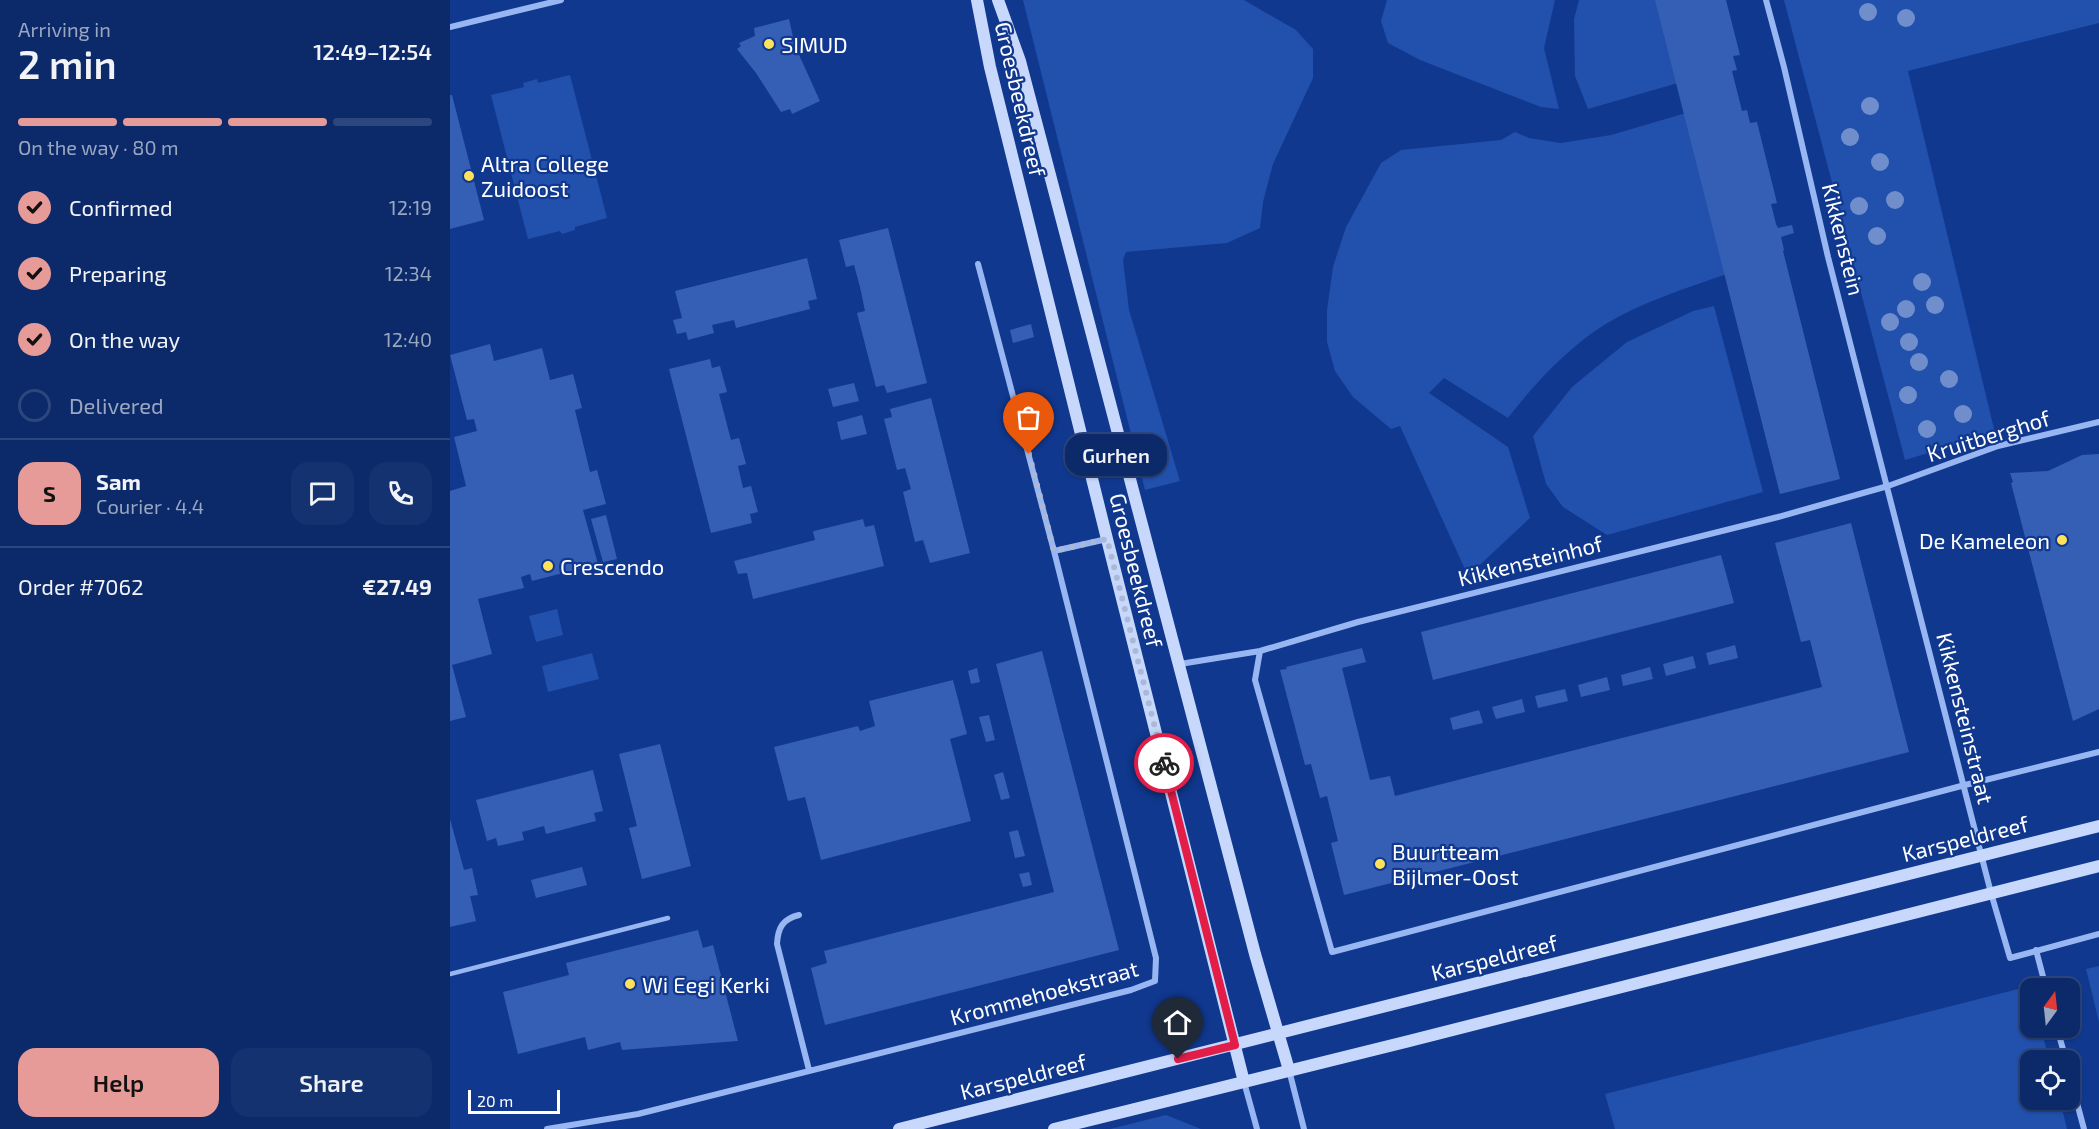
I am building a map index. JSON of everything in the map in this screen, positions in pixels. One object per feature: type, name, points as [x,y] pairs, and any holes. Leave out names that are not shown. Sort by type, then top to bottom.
[{"type":"street","points":[[450,27],[561,0]]},
{"type":"street","name":"Groesbeekdreef","points":[[977,0],[990,67],[1244,1082]]},
{"type":"street","name":"Groesbeekdreef","points":[[998,0],[1020,61],[1261,974],[1289,1070]]},
{"type":"street","name":"Kikkenstein","points":[[1766,0],[1785,68],[1828,257],[1888,486]]},
{"type":"street","name":"Krommehoekstraat","points":[[547,1129],[638,1114],[1131,990],[1155,981],[1156,958],[1054,551],[978,264]]},
{"type":"street","name":"Kruitberghof","points":[[1888,486],[1998,446],[2099,423]]},
{"type":"street","name":"Kikkensteinhof","points":[[1180,664],[1260,651],[1358,622],[1778,517],[1888,486]]},
{"type":"street","name":"Kikkensteinstraat","points":[[1888,486],[1991,893],[2010,957],[2036,950]]},
{"type":"street","points":[[1054,551],[1107,539]]},
{"type":"street","name":"Karspeldreef","points":[[1260,651],[1255,680],[1332,952],[1965,785],[2099,752]]},
{"type":"street","name":"Karspeldreef","points":[[899,1129],[2099,826]]},
{"type":"street","points":[[1054,1129],[1668,977],[2099,866]]},
{"type":"street","points":[[799,915],[783,922],[779,929],[777,944],[809,1070]]},
{"type":"street","points":[[2043,978],[2036,950],[2099,934]]},
{"type":"street","points":[[1289,1070],[1305,1129]]},
{"type":"street","points":[[1244,1082],[1257,1129]]},
{"type":"street","points":[[2079,1110],[2084,1129]]},
{"type":"lane","points":[[450,974],[668,918]]},
{"type":"shaded area","points":[[1023,0],[1244,0],[1296,30],[1313,49],[1313,78],[1273,164],[1263,202],[1260,228],[1227,243],[1126,252],[1123,260],[1129,310],[1180,481],[1145,490]]},
{"type":"shaded area","points":[[1387,0],[1555,0],[1544,48],[1559,109],[1541,107],[1420,60],[1388,43],[1381,21]]},
{"type":"shaded area","points":[[1579,0],[1656,0],[1678,83],[1588,109],[1575,76],[1574,19]]},
{"type":"shaded area","points":[[1784,0],[2099,0],[2099,23],[1908,71],[1995,433],[1905,460]]},
{"type":"shaded area","points":[[570,75],[607,218],[575,227],[575,230],[562,234],[560,231],[528,239],[491,95],[524,87],[523,83],[537,79],[538,83]]},
{"type":"shaded area","points":[[1686,113],[1727,274],[1649,302],[1604,325],[1552,368],[1508,418],[1444,378],[1429,393],[1508,447],[1530,518],[1468,576],[1400,426],[1391,429],[1353,397],[1335,371],[1327,342],[1327,310],[1333,267],[1346,227],[1381,163],[1401,150],[1501,140],[1515,132],[1529,138],[1561,143],[1611,135]]},
{"type":"shaded area","points":[[1714,306],[1763,492],[1607,535],[1563,507],[1546,484],[1533,436],[1572,387],[1627,342],[1693,311]]},
{"type":"shaded area","points":[[557,609],[563,635],[536,642],[529,616]]},
{"type":"shaded area","points":[[592,653],[599,679],[548,692],[542,666]]},
{"type":"shaded area","points":[[2099,966],[2099,1022],[2086,969]]},
{"type":"shaded area","points":[[2020,989],[2020,1038],[2044,1038],[2046,1050],[2020,1050],[2020,1110],[2062,1110],[2067,1129],[1615,1129],[1605,1094]]},
{"type":"shaded area","points":[[1166,1115],[1201,1129],[1110,1129]]},
{"type":"building","points":[[1655,0],[1726,0],[1740,55],[1733,56],[1737,70],[1732,71],[1742,111],[1747,110],[1750,123],[1757,122],[1777,203],[1771,204],[1776,224],[1778,228],[1792,225],[1794,233],[1781,237],[1783,251],[1840,479],[1780,494]]},
{"type":"building","points":[[789,19],[795,46],[820,101],[792,114],[790,109],[781,112],[756,73],[737,49],[741,46],[739,43],[755,36],[754,28]]},
{"type":"building","points":[[450,95],[452,95],[484,220],[450,229]]},
{"type":"building","points":[[888,228],[927,383],[887,393],[884,385],[876,387],[857,313],[865,311],[860,287],[854,265],[846,267],[839,240]]},
{"type":"building","points":[[807,258],[817,299],[808,301],[810,309],[736,328],[734,320],[712,325],[714,333],[688,340],[686,332],[677,334],[673,320],[682,318],[675,291]]},
{"type":"building","points":[[1031,324],[1034,337],[1013,343],[1010,330]]},
{"type":"building","points":[[490,344],[494,361],[542,348],[550,380],[573,374],[582,408],[575,410],[590,472],[597,470],[606,504],[583,510],[598,564],[532,581],[530,574],[521,577],[524,588],[478,599],[492,654],[452,665],[466,717],[450,721],[450,491],[466,486],[454,437],[477,431],[474,419],[467,420],[450,355]]},
{"type":"building","points":[[710,359],[712,368],[720,366],[727,392],[719,394],[731,440],[739,438],[746,464],[738,466],[743,488],[751,486],[758,512],[750,514],[752,523],[711,533],[669,369]]},
{"type":"building","points":[[854,383],[859,401],[833,407],[828,389]]},
{"type":"building","points":[[931,398],[970,553],[930,563],[923,540],[915,542],[903,492],[911,489],[905,468],[897,470],[884,419],[892,417],[890,409]]},
{"type":"building","points":[[862,415],[867,434],[841,440],[837,422]]},
{"type":"building","name":"De Kameleon","points":[[2099,454],[2099,709],[2073,721],[2010,473],[2048,471],[2082,455]]},
{"type":"building","points":[[606,515],[617,559],[603,562],[591,519]]},
{"type":"building","points":[[863,519],[865,527],[874,525],[884,566],[753,599],[747,573],[738,574],[734,561],[815,540],[814,531]]},
{"type":"building","points":[[1851,523],[1909,752],[1344,895],[1331,843],[1338,841],[1327,796],[1320,798],[1311,764],[1305,765],[1280,670],[1362,648],[1366,662],[1342,668],[1370,780],[1390,776],[1395,796],[1822,687],[1810,640],[1801,642],[1775,543]]},
{"type":"building","points":[[1721,555],[1734,603],[1433,680],[1421,632]]},
{"type":"building","points":[[1735,645],[1738,658],[1709,665],[1706,653]]},
{"type":"building","points":[[1042,651],[1119,950],[825,1025],[811,968],[827,963],[824,951],[1054,892],[996,664]]},
{"type":"building","points":[[1693,656],[1696,668],[1666,676],[1663,664]]},
{"type":"building","points":[[1650,667],[1653,679],[1623,686],[1621,675]]},
{"type":"building","points":[[977,668],[980,682],[971,684],[968,671]]},
{"type":"building","points":[[1607,677],[1610,690],[1581,697],[1578,685]]},
{"type":"building","points":[[953,680],[967,734],[950,739],[971,821],[821,860],[805,797],[788,801],[774,747],[858,726],[860,731],[875,726],[869,701]]},
{"type":"building","points":[[1565,689],[1568,701],[1538,708],[1535,696]]},
{"type":"building","points":[[1522,699],[1525,712],[1496,719],[1492,707]]},
{"type":"building","points":[[1479,710],[1483,723],[1453,730],[1450,718]]},
{"type":"building","points":[[989,715],[995,740],[986,742],[979,717]]},
{"type":"building","points":[[660,744],[691,866],[642,879],[629,828],[637,826],[619,754]]},
{"type":"building","points":[[593,770],[603,811],[594,813],[596,821],[546,834],[544,826],[522,832],[524,840],[498,846],[496,838],[487,841],[476,800]]},
{"type":"building","points":[[1003,772],[1010,798],[1001,800],[994,775]]},
{"type":"building","points":[[450,819],[464,870],[472,868],[478,895],[470,896],[476,921],[450,927]]},
{"type":"building","points":[[1018,830],[1025,856],[1015,858],[1009,832]]},
{"type":"building","points":[[582,867],[587,885],[536,898],[531,880]]},
{"type":"building","points":[[1029,872],[1032,885],[1023,887],[1019,874]]},
{"type":"building","name":"Wi Eegi Kerki","points":[[698,930],[703,948],[713,945],[738,1041],[622,1050],[620,1042],[588,1050],[585,1037],[518,1054],[503,992],[569,975],[566,963]]},
{"type":"way so far","points":[[1029,454],[1054,551],[1107,539],[1164,763]]},
{"type":"place","name":"SIMUD","points":[[769,44]]},
{"type":"place","name":"Altra College Zuidoost","points":[[469,176]]},
{"type":"place","name":"Gurhen","points":[[1029,454]]},
{"type":"place","name":"De Kameleon","points":[[2062,540]]},
{"type":"place","name":"Crescendo","points":[[548,566]]},
{"type":"place","name":"Buurtteam Bijlmer-Oost","points":[[1380,864]]},
{"type":"place","name":"Wi Eegi Kerki","points":[[630,984]]},
{"type":"route","points":[[1164,763],[1235,1045],[1178,1059]]}]
